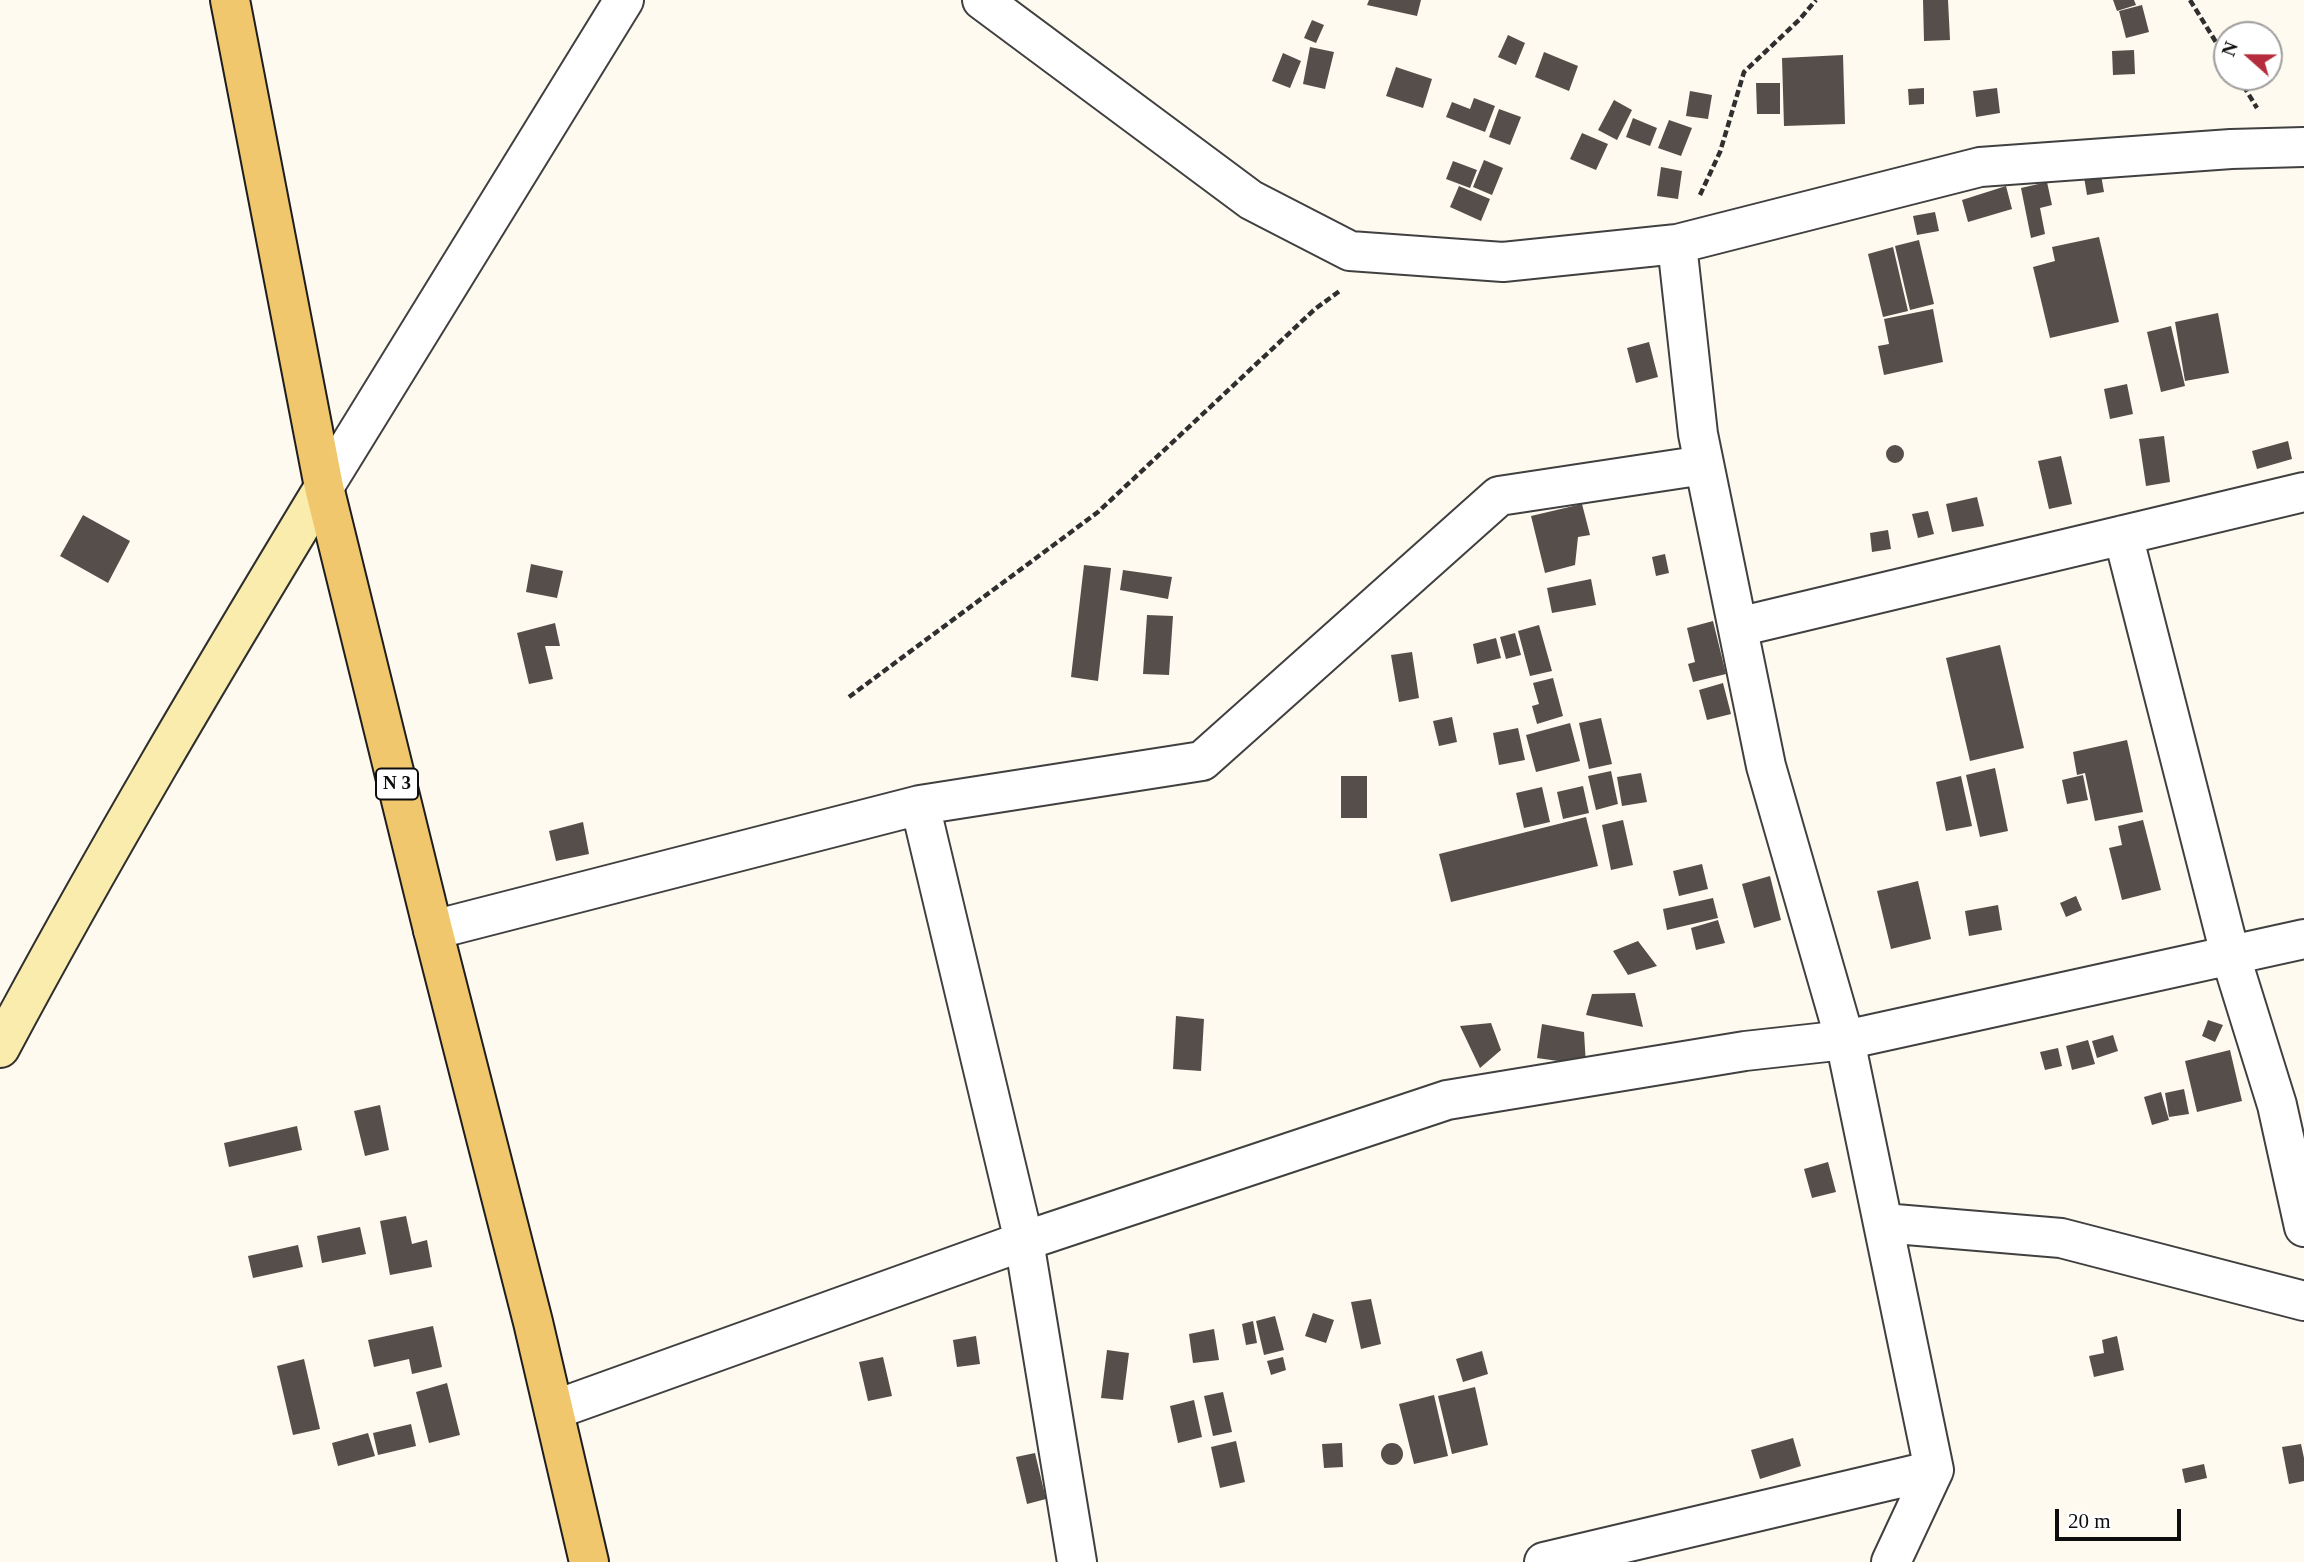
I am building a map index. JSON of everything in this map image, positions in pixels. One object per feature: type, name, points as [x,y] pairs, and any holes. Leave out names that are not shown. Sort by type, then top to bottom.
[{"type":"main road","name":"N 3","points":[[230,0],[324,487],[433,930],[534,1322],[589,1562]]},
{"type":"main road","points":[[0,1048],[54,946],[181,724],[324,487]]},
{"type":"street","points":[[324,487],[624,0]]},
{"type":"street","points":[[982,0],[1251,200],[1350,251],[1503,262],[1677,244],[1980,167],[2304,146]]},
{"type":"street","points":[[1677,244],[1698,434],[1766,766],[1845,1040],[1934,1470],[1891,1562]]},
{"type":"street","points":[[433,930],[920,805],[1202,761],[1500,496],[1704,465]]},
{"type":"street","points":[[1738,627],[2304,492]]},
{"type":"street","points":[[2123,535],[2230,954],[2277,1105],[2304,1227]]},
{"type":"street","points":[[920,805],[1024,1241],[1077,1562]]},
{"type":"street","points":[[554,1410],[1024,1241],[1447,1100],[1745,1051],[1845,1040],[2304,939]]},
{"type":"street","points":[[1883,1223],[2062,1238],[2304,1301]]},
{"type":"street","points":[[1544,1562],[1934,1470]]},
{"type":"path","points":[[1677,244],[1720,152],[1744,72],[1799,20],[1816,0]]},
{"type":"path","points":[[2190,0],[2213,37]]},
{"type":"path","points":[[849,697],[1098,512],[1315,309],[1391,254]]},
{"type":"building","points":[[1369,0],[1421,0],[1417,16],[1367,5]]},
{"type":"building","points":[[1923,0],[1948,0],[1950,40],[1924,41]]},
{"type":"building","points":[[2113,0],[2134,0],[2136,5],[2117,11]]},
{"type":"building","points":[[2142,5],[2149,32],[2126,38],[2119,11]]},
{"type":"building","points":[[1312,20],[1324,25],[1316,43],[1304,38]]},
{"type":"building","points":[[1508,35],[1525,43],[1516,65],[1498,57]]},
{"type":"building","points":[[1310,47],[1334,52],[1325,89],[1303,84]]},
{"type":"building","points":[[2134,50],[2135,74],[2113,75],[2112,51]]},
{"type":"building","points":[[1544,52],[1578,66],[1569,91],[1535,77]]},
{"type":"building","points":[[1283,53],[1301,61],[1290,88],[1272,81]]},
{"type":"building","points":[[1843,55],[1845,124],[1784,126],[1782,58]]},
{"type":"building","points":[[1396,67],[1432,79],[1423,108],[1386,96]]},
{"type":"building","points":[[1756,83],[1780,83],[1780,114],[1757,114]]},
{"type":"building","points":[[1924,88],[1924,104],[1909,105],[1908,89]]},
{"type":"building","points":[[1997,88],[2000,113],[1976,117],[1973,91]]},
{"type":"building","points":[[1690,91],[1712,95],[1708,119],[1686,116]]},
{"type":"building","points":[[1474,98],[1495,106],[1485,132],[1446,117],[1452,102],[1470,109]]},
{"type":"building","points":[[1614,100],[1632,110],[1617,140],[1598,130]]},
{"type":"building","points":[[1499,109],[1521,117],[1510,145],[1489,137]]},
{"type":"building","points":[[1633,118],[1657,128],[1650,146],[1626,137]]},
{"type":"building","points":[[1669,120],[1692,128],[1681,156],[1658,148]]},
{"type":"building","points":[[1582,133],[1608,144],[1596,170],[1570,159]]},
{"type":"building","points":[[1484,160],[1503,168],[1492,195],[1473,187]]},
{"type":"building","points":[[1453,161],[1477,170],[1470,188],[1446,179]]},
{"type":"building","points":[[1661,167],[1682,171],[1678,199],[1657,196]]},
{"type":"building","points":[[2101,175],[2104,192],[2087,195],[2084,177]]},
{"type":"building","points":[[2047,182],[2052,205],[2040,208],[2045,234],[2031,238],[2021,188]]},
{"type":"building","points":[[1459,186],[1490,199],[1481,221],[1450,207]]},
{"type":"building","points":[[2006,186],[2012,209],[1968,222],[1962,200]]},
{"type":"building","points":[[1935,212],[1939,231],[1917,235],[1913,216]]},
{"type":"building","points":[[2099,237],[2119,322],[2050,338],[2033,267],[2055,261],[2052,247]]},
{"type":"building","points":[[1919,240],[1934,304],[1910,310],[1895,246]]},
{"type":"building","points":[[1893,247],[1908,311],[1883,317],[1868,254]]},
{"type":"building","points":[[1933,309],[1943,362],[1884,375],[1878,346],[1889,344],[1884,319]]},
{"type":"building","points":[[2218,313],[2229,373],[2185,381],[2175,322]]},
{"type":"building","points":[[2171,326],[2185,386],[2161,392],[2147,332]]},
{"type":"building","points":[[1649,342],[1658,377],[1636,383],[1627,348]]},
{"type":"building","points":[[2127,384],[2133,414],[2110,419],[2104,389]]},
{"type":"building","points":[[2164,436],[2170,482],[2146,486],[2139,439]]},
{"type":"building","points":[[2288,441],[2292,459],[2257,469],[2252,451]]},
{"type":"building","points":[[1895,445],[1901,448],[1904,454],[1901,460],[1895,463],[1889,460],[1886,454],[1889,448]]},
{"type":"building","points":[[2061,456],[2072,504],[2049,509],[2038,461]]},
{"type":"building","points":[[1977,497],[1984,526],[1952,532],[1946,504]]},
{"type":"building","points":[[1582,504],[1590,535],[1578,537],[1575,565],[1545,573],[1531,516]]},
{"type":"building","points":[[1928,511],[1934,534],[1918,538],[1912,514]]},
{"type":"building","points":[[83,515],[130,541],[108,583],[60,556]]},
{"type":"building","points":[[1888,530],[1891,549],[1872,552],[1870,533]]},
{"type":"building","points":[[1665,554],[1669,573],[1656,576],[1652,557]]},
{"type":"building","points":[[531,564],[563,571],[557,598],[526,592]]},
{"type":"building","points":[[1084,565],[1111,568],[1098,681],[1071,677]]},
{"type":"building","points":[[1123,570],[1172,577],[1168,599],[1120,590]]},
{"type":"building","points":[[1591,579],[1596,605],[1552,613],[1547,588]]},
{"type":"building","points":[[1147,615],[1173,616],[1169,675],[1143,674]]},
{"type":"building","points":[[1713,621],[1726,674],[1693,682],[1688,664],[1695,662],[1687,628]]},
{"type":"building","points":[[555,623],[560,646],[545,646],[553,679],[529,684],[517,633]]},
{"type":"building","points":[[1539,625],[1552,671],[1530,676],[1518,631]]},
{"type":"building","points":[[1515,633],[1521,655],[1506,659],[1500,637]]},
{"type":"building","points":[[1496,638],[1501,658],[1477,664],[1473,644]]},
{"type":"building","points":[[2000,645],[2024,748],[1970,761],[1946,658]]},
{"type":"building","points":[[1412,652],[1419,698],[1399,702],[1391,655]]},
{"type":"building","points":[[1553,678],[1563,716],[1537,724],[1532,706],[1539,704],[1533,683]]},
{"type":"building","points":[[1723,683],[1731,714],[1707,720],[1699,690]]},
{"type":"building","points":[[1452,717],[1457,742],[1439,746],[1433,721]]},
{"type":"building","points":[[1601,718],[1612,764],[1589,769],[1579,723]]},
{"type":"building","points":[[1570,723],[1580,761],[1536,772],[1526,735]]},
{"type":"building","points":[[1518,728],[1525,760],[1499,765],[1493,733]]},
{"type":"building","points":[[2127,740],[2143,812],[2095,821],[2085,773],[2077,775],[2073,752]]},
{"type":"building","points":[[1995,768],[2008,831],[1980,837],[1966,775]]},
{"type":"building","points":[[1611,771],[1618,804],[1596,810],[1588,776]]},
{"type":"building","points":[[1641,773],[1647,802],[1622,806],[1617,777]]},
{"type":"building","points":[[2083,775],[2088,800],[2067,804],[2062,780]]},
{"type":"building","points":[[1341,776],[1367,776],[1367,818],[1341,818]]},
{"type":"building","points":[[1961,776],[1972,826],[1946,831],[1936,782]]},
{"type":"building","points":[[1583,786],[1589,813],[1563,819],[1557,792]]},
{"type":"building","points":[[1542,787],[1550,822],[1524,828],[1516,793]]},
{"type":"building","points":[[1586,817],[1598,866],[1451,902],[1439,854]]},
{"type":"building","points":[[1623,820],[1633,865],[1611,870],[1602,825]]},
{"type":"building","points":[[2143,820],[2161,890],[2122,900],[2109,848],[2122,845],[2118,826]]},
{"type":"building","points":[[583,822],[589,854],[556,861],[549,831]]},
{"type":"building","points":[[1702,864],[1708,889],[1679,896],[1673,871]]},
{"type":"building","points":[[1770,876],[1781,920],[1754,928],[1742,884]]},
{"type":"building","points":[[1918,881],[1931,939],[1891,949],[1877,891]]},
{"type":"building","points":[[2076,896],[2082,910],[2066,917],[2060,903]]},
{"type":"building","points":[[1713,898],[1718,918],[1667,930],[1663,909]]},
{"type":"building","points":[[1998,905],[2002,930],[1969,936],[1965,911]]},
{"type":"building","points":[[1718,920],[1725,943],[1696,950],[1691,928]]},
{"type":"building","points":[[1638,941],[1657,966],[1628,975],[1613,951]]},
{"type":"building","points":[[1635,993],[1643,1027],[1586,1015],[1592,994]]},
{"type":"building","points":[[1176,1016],[1204,1019],[1201,1071],[1173,1069]]},
{"type":"building","points":[[2208,1020],[2223,1025],[2215,1042],[2202,1036]]},
{"type":"building","points":[[1491,1023],[1501,1050],[1480,1068],[1460,1026]]},
{"type":"building","points":[[1542,1024],[1584,1032],[1586,1065],[1537,1058]]},
{"type":"building","points":[[2113,1035],[2118,1051],[2097,1058],[2092,1041]]},
{"type":"building","points":[[2088,1040],[2095,1064],[2072,1070],[2066,1046]]},
{"type":"building","points":[[2058,1048],[2062,1066],[2045,1070],[2040,1052]]},
{"type":"building","points":[[2230,1050],[2242,1101],[2197,1112],[2185,1061]]},
{"type":"building","points":[[2184,1089],[2189,1114],[2169,1117],[2165,1093]]},
{"type":"building","points":[[2161,1092],[2169,1120],[2152,1125],[2144,1097]]},
{"type":"building","points":[[380,1105],[389,1150],[365,1156],[354,1111]]},
{"type":"building","points":[[297,1126],[302,1150],[229,1167],[224,1143]]},
{"type":"building","points":[[1828,1162],[1836,1192],[1812,1198],[1804,1169]]},
{"type":"building","points":[[406,1216],[412,1244],[427,1240],[432,1267],[390,1275],[380,1221]]},
{"type":"building","points":[[360,1227],[366,1254],[322,1263],[317,1236]]},
{"type":"building","points":[[298,1245],[303,1267],[253,1278],[248,1256]]},
{"type":"building","points":[[1371,1299],[1381,1344],[1361,1349],[1351,1302]]},
{"type":"building","points":[[1313,1313],[1334,1320],[1326,1343],[1305,1336]]},
{"type":"building","points":[[1275,1316],[1284,1350],[1264,1355],[1256,1321]]},
{"type":"building","points":[[1253,1321],[1257,1343],[1246,1345],[1242,1324]]},
{"type":"building","points":[[433,1326],[442,1367],[412,1374],[409,1359],[374,1367],[368,1340]]},
{"type":"building","points":[[1214,1329],[1219,1360],[1193,1363],[1189,1334]]},
{"type":"building","points":[[976,1336],[980,1364],[957,1367],[953,1340]]},
{"type":"building","points":[[2117,1336],[2124,1370],[2094,1377],[2089,1356],[2104,1353],[2102,1340]]},
{"type":"building","points":[[1107,1350],[1129,1353],[1123,1400],[1101,1398]]},
{"type":"building","points":[[1482,1351],[1488,1374],[1463,1382],[1456,1359]]},
{"type":"building","points":[[883,1357],[892,1396],[868,1401],[859,1362]]},
{"type":"building","points":[[1283,1357],[1286,1370],[1271,1375],[1267,1361]]},
{"type":"building","points":[[304,1359],[320,1429],[293,1435],[277,1366]]},
{"type":"building","points":[[447,1383],[460,1435],[429,1443],[416,1392]]},
{"type":"building","points":[[1475,1387],[1488,1445],[1452,1454],[1438,1396]]},
{"type":"building","points":[[1223,1392],[1232,1432],[1213,1436],[1204,1396]]},
{"type":"building","points":[[1434,1395],[1448,1456],[1414,1464],[1399,1404]]},
{"type":"building","points":[[1194,1400],[1202,1437],[1178,1443],[1170,1406]]},
{"type":"building","points":[[411,1424],[416,1446],[378,1455],[373,1433]]},
{"type":"building","points":[[368,1433],[375,1456],[338,1466],[332,1443]]},
{"type":"building","points":[[1793,1438],[1801,1466],[1760,1479],[1751,1450]]},
{"type":"building","points":[[1236,1441],[1245,1482],[1220,1488],[1211,1447]]},
{"type":"building","points":[[1342,1443],[1343,1467],[1324,1468],[1322,1444]]},
{"type":"building","points":[[1392,1443],[1400,1446],[1403,1454],[1400,1462],[1392,1465],[1384,1462],[1381,1454],[1384,1446]]},
{"type":"building","points":[[2301,1444],[2304,1481],[2289,1484],[2282,1447]]},
{"type":"building","points":[[1035,1453],[1046,1499],[1027,1504],[1016,1457]]},
{"type":"building","points":[[2204,1464],[2207,1478],[2185,1483],[2182,1469]]}]
